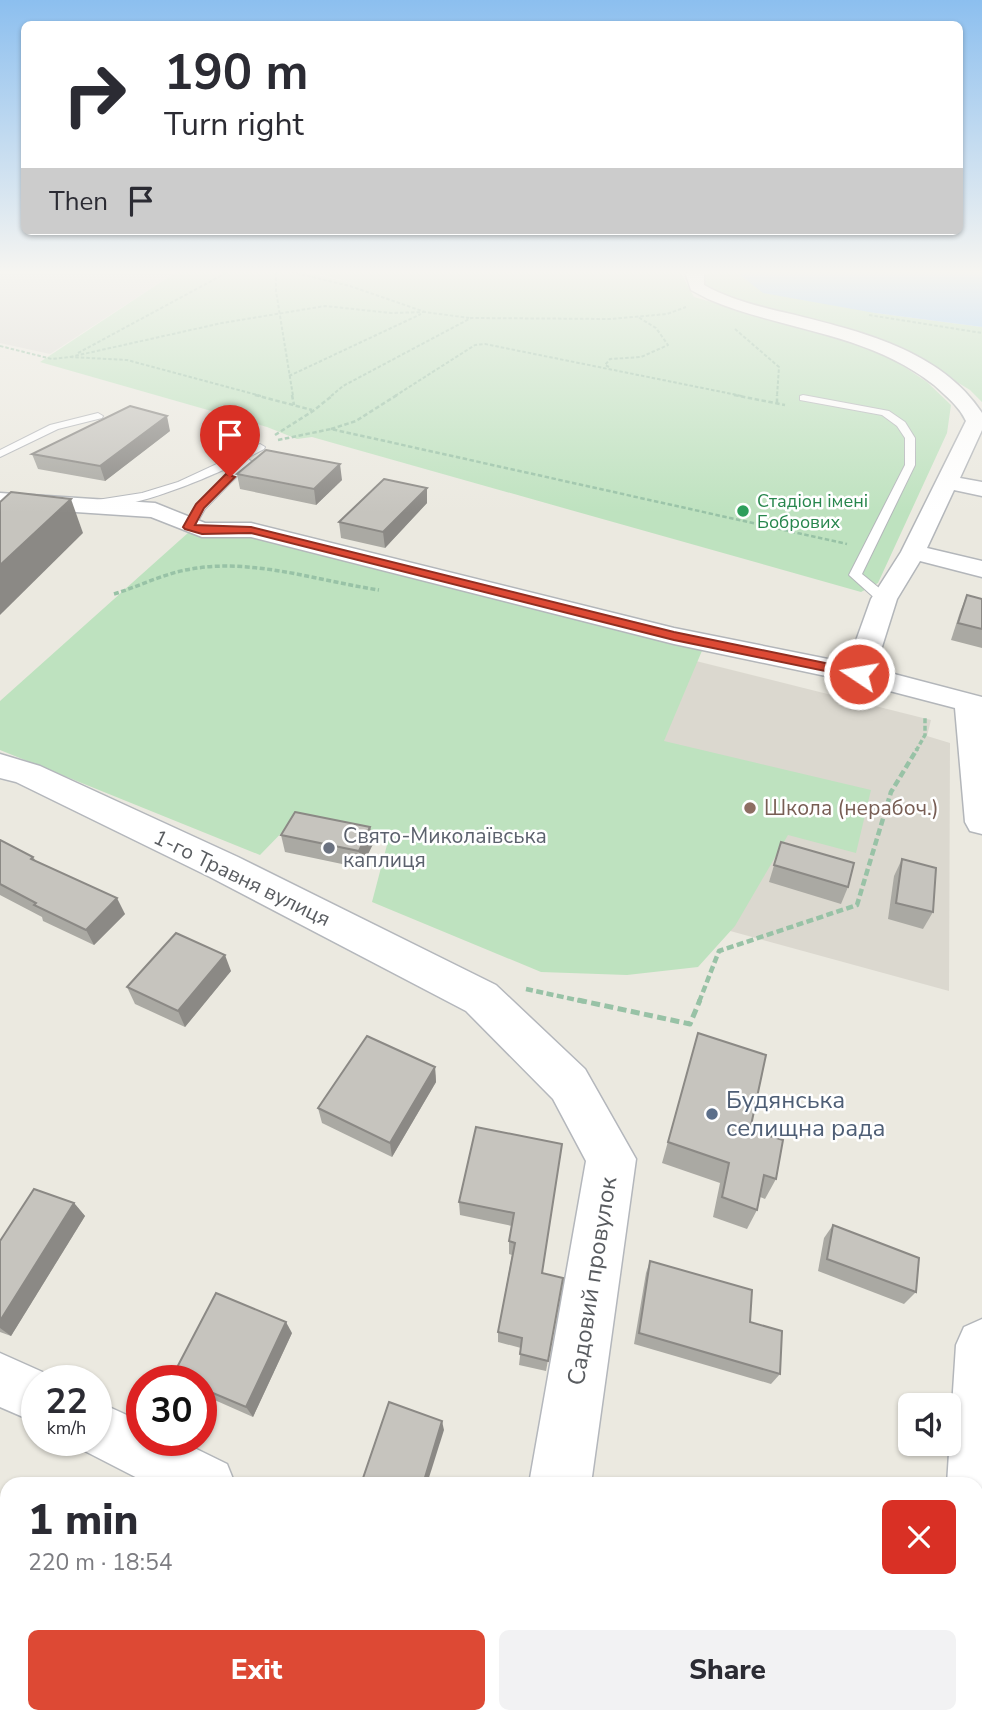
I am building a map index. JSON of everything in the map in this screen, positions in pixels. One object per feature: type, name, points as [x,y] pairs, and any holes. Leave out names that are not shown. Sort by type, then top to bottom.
[{"type":"street","points":[[859,674],[884,599],[913,552],[975,421],[965,402],[938,378],[894,352]]},
{"type":"street","points":[[946,482],[982,489]]},
{"type":"street","points":[[0,500],[155,510],[189,527],[202,530],[251,530],[674,636],[927,690],[975,706],[982,822]]},
{"type":"street","points":[[913,552],[982,569]]},
{"type":"street","name":"1-го Травня вулиця","points":[[0,766],[28,774],[501,993]]},
{"type":"street","name":"Садовий провулок","points":[[501,993],[569,1084],[611,1159],[561,1477]]},
{"type":"street","points":[[975,1477],[982,1345]]},
{"type":"street","points":[[0,1379],[21,1390]]},
{"type":"street","points":[[112,1436],[193,1477]]},
{"type":"lane","points":[[803,398],[885,414],[901,424],[910,438],[910,466],[855,575],[884,599]]},
{"type":"lane","points":[[0,454],[54,427],[98,416]]},
{"type":"lane","points":[[55,503],[99,503],[164,492],[191,483],[260,447]]},
{"type":"lane","points":[[189,527],[200,506],[260,447]]},
{"type":"path","points":[[26,352],[52,359],[91,352]]},
{"type":"path","points":[[70,357],[79,352]]},
{"type":"path","points":[[286,352],[294,405]]},
{"type":"path","points":[[289,376],[339,352]]},
{"type":"path","points":[[277,434],[313,411],[343,386],[406,352]]},
{"type":"path","points":[[260,447],[287,437],[331,429],[356,421],[463,352]]},
{"type":"path","points":[[527,352],[788,405]]},
{"type":"path","points":[[619,371],[604,365],[610,359],[641,357],[651,352]]},
{"type":"path","points":[[762,352],[779,367],[777,403]]},
{"type":"path","points":[[70,357],[127,360],[313,411]]},
{"type":"path","points":[[331,429],[869,549]]},
{"type":"path","points":[[114,594],[195,568],[279,570],[333,584],[387,591]]},
{"type":"path","points":[[501,993],[690,1024],[719,951],[857,905],[891,792],[925,735],[927,690]]},
{"type":"shaded area","name":"Школа (нерабоч.)","points":[[628,644],[931,720],[927,736],[950,743],[949,991],[519,873]]},
{"type":"green space","name":"Стадіон імені Бобрових","points":[[54,352],[877,352],[927,382],[951,405],[947,433],[878,583],[861,592],[312,437],[297,439],[267,427],[40,362]]},
{"type":"green space","points":[[889,352],[982,352],[982,402],[970,390],[929,365]]},
{"type":"green space","points":[[252,530],[704,646],[664,741],[871,790],[856,853],[788,835],[735,926],[698,967],[627,975],[541,972],[372,902],[388,841],[294,820],[260,855],[0,750],[0,701],[189,532]]},
{"type":"building","points":[[130,406],[167,416],[100,466],[32,454]]},
{"type":"building","points":[[266,450],[340,464],[314,489],[237,474]]},
{"type":"building","points":[[384,479],[427,488],[383,532],[339,522]]},
{"type":"building","points":[[11,492],[71,499],[0,565],[0,502]]},
{"type":"building","points":[[967,595],[982,599],[982,629],[958,623]]},
{"type":"building","points":[[295,812],[370,827],[359,851],[281,835]]},
{"type":"building","points":[[0,840],[33,857],[31,859],[117,898],[86,930],[34,905],[36,903],[0,884]]},
{"type":"building","points":[[781,842],[854,863],[848,887],[774,865]]},
{"type":"building","points":[[902,859],[936,868],[933,912],[896,903]]},
{"type":"building","points":[[176,933],[225,955],[178,1011],[127,987]]},
{"type":"building","name":"Будянська селищна рада","points":[[698,1033],[766,1055],[750,1130],[783,1140],[776,1179],[764,1175],[757,1210],[722,1197],[729,1163],[668,1142]]},
{"type":"building","points":[[367,1036],[435,1067],[390,1143],[318,1108]]},
{"type":"building","points":[[476,1127],[562,1144],[542,1273],[563,1278],[548,1361],[520,1354],[522,1338],[498,1332],[515,1243],[509,1241],[514,1213],[459,1202]]},
{"type":"building","points":[[34,1189],[74,1203],[0,1321],[0,1241]]},
{"type":"building","points":[[833,1225],[919,1258],[916,1292],[827,1259]]},
{"type":"building","points":[[650,1261],[752,1290],[750,1322],[782,1331],[780,1374],[639,1333]]},
{"type":"building","points":[[216,1293],[286,1322],[246,1407],[217,1395],[217,1365],[178,1365]]},
{"type":"building","points":[[389,1402],[442,1421],[425,1477],[363,1477]]},
{"type":"place","name":"Стадіон імені Бобрових","points":[[743,511]]},
{"type":"place","name":"Школа (нерабоч.)","points":[[750,808]]},
{"type":"place","name":"Свято-Миколаївська каплиця","points":[[329,848]]},
{"type":"place","name":"Будянська селищна рада","points":[[712,1114]]},
{"type":"route","points":[[230,477],[200,506],[189,527],[202,530],[251,530],[674,636],[859,674]]}]
